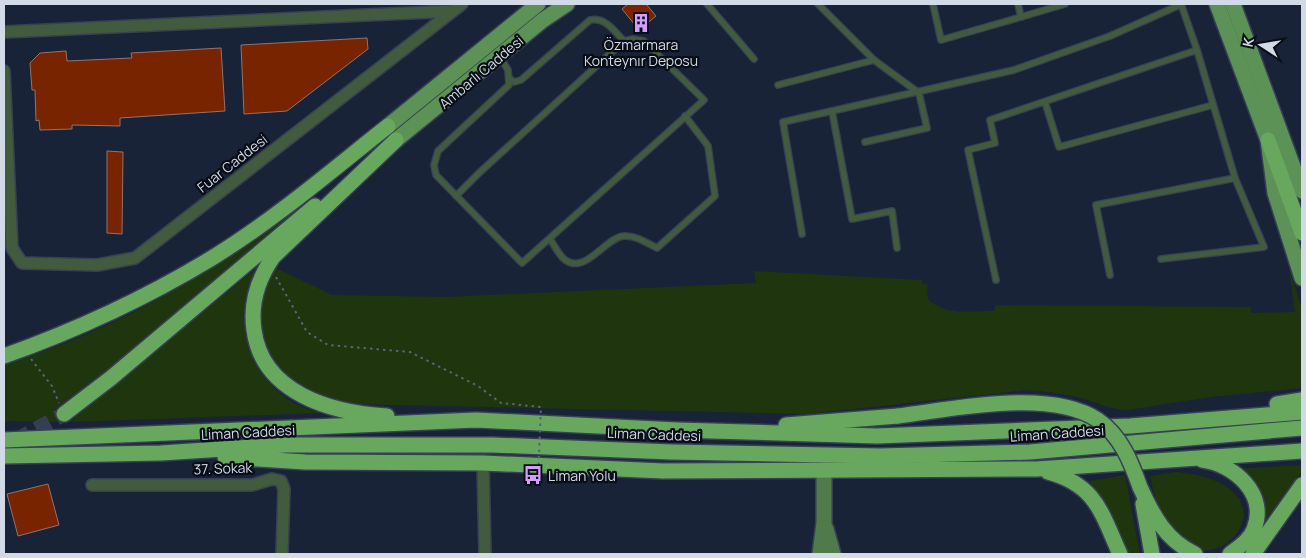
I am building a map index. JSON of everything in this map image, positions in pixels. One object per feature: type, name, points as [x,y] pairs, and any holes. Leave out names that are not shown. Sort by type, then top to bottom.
[{"type":"highway","points":[[4,356],[67,333],[132,303],[213,257],[260,226],[388,126]]},
{"type":"highway","points":[[396,140],[268,264],[256,291],[252,319],[256,345],[264,363],[282,382],[302,396],[330,408],[365,415],[476,420]]},
{"type":"highway","points":[[64,414],[118,372],[316,204],[396,140]]},
{"type":"highway","points":[[1268,140],[1302,233]]},
{"type":"highway","points":[[1165,423],[1200,412],[1302,400]]},
{"type":"highway","points":[[678,430],[786,425],[898,416],[1012,403],[1036,402],[1061,405],[1098,420],[1115,436],[1131,461],[1149,507],[1169,537],[1181,548],[1195,554]]},
{"type":"highway","name":"Liman Caddesi","points":[[4,440],[476,420],[678,430],[877,436],[1130,426],[1302,412]]},
{"type":"highway","name":"Liman Caddesi","points":[[4,456],[161,454],[285,445],[492,445],[671,452],[881,456],[1030,452],[1302,428]]},
{"type":"highway","points":[[161,454],[305,462],[483,463],[663,471],[1037,469],[1178,458],[1302,452]]},
{"type":"highway","points":[[1178,458],[1208,461],[1230,469],[1246,482],[1254,497],[1256,511],[1254,528],[1245,542],[1230,554]]},
{"type":"highway","points":[[1037,469],[1068,478],[1083,488],[1100,508],[1120,554]]},
{"type":"highway","points":[[1252,554],[1302,485]]},
{"type":"highway","points":[[1140,487],[1152,554]]},
{"type":"main road","name":"Ambarlı Caddesi","points":[[388,126],[538,4]]},
{"type":"main road","name":"Ambarlı Caddesi","points":[[396,140],[567,4]]},
{"type":"main road","points":[[1217,4],[1268,140],[1275,193],[1302,278]]},
{"type":"main road","points":[[1233,4],[1302,191]]},
{"type":"street","name":"Fuar Caddesi","points":[[4,71],[12,248],[22,263],[97,265],[135,258],[462,4]]},
{"type":"street","points":[[4,32],[452,11]]},
{"type":"street","points":[[483,463],[485,554]]},
{"type":"street","points":[[820,554],[824,523],[824,470]]},
{"type":"street","name":"37. Sokak","points":[[92,485],[252,485],[272,479],[281,481],[284,489],[282,554]]},
{"type":"street","points":[[824,523],[834,554]]},
{"type":"lane","points":[[707,4],[754,59]]},
{"type":"lane","points":[[818,4],[874,60],[919,93],[927,128],[865,142]]},
{"type":"lane","points":[[932,4],[941,40],[1065,4]]},
{"type":"lane","points":[[1018,4],[1021,17]]},
{"type":"lane","points":[[802,234],[783,122],[919,93],[1023,67],[1110,36],[1182,4],[1235,178],[1264,247],[1160,259]]},
{"type":"lane","points":[[510,80],[514,82],[521,80],[590,20],[606,22],[624,41]]},
{"type":"lane","points":[[456,196],[624,41],[633,39],[644,41],[704,100],[522,263],[456,196],[436,175],[434,164],[436,156],[508,85],[510,80],[508,70],[500,57]]},
{"type":"lane","points":[[996,280],[968,150],[996,143],[990,120],[1197,50]]},
{"type":"lane","points":[[778,85],[874,60]]},
{"type":"lane","points":[[1045,102],[1060,147],[1213,105]]},
{"type":"lane","points":[[832,112],[852,219],[892,211],[897,248]]},
{"type":"lane","points":[[550,239],[563,258],[573,263],[586,261],[614,239],[623,236],[632,236],[657,248],[715,196],[708,146],[686,116]]},
{"type":"lane","points":[[1110,275],[1096,205],[1235,178]]},
{"type":"path","points":[[268,264],[307,332],[328,345],[410,352],[478,386],[501,403],[541,407],[538,478]]},
{"type":"path","points":[[24,349],[52,386],[64,414]]},
{"type":"green space","points":[[317,195],[140,345],[54,410],[72,421],[258,267],[247,296],[244,312],[248,344],[254,360],[262,374],[284,397],[320,413],[72,422],[4,421],[4,365],[88,334],[168,294],[243,247]]},
{"type":"green space","points":[[276,268],[332,295],[446,297],[756,283],[754,271],[922,280],[922,284],[927,284],[928,299],[935,304],[950,310],[968,312],[994,311],[996,305],[1251,307],[1251,313],[1295,312],[1289,270],[1302,308],[1302,388],[1210,397],[1128,410],[1110,408],[1082,398],[1026,390],[808,414],[347,404],[316,397],[295,387],[278,372],[270,359],[260,327],[260,311],[262,295],[267,280]]},
{"type":"green space","points":[[1302,465],[1302,472],[1259,534],[1259,512],[1233,469]]},
{"type":"green space","points":[[1177,472],[1210,479],[1231,490],[1242,504],[1243,518],[1238,532],[1227,543],[1213,549],[1197,550],[1177,534],[1165,520],[1150,476]]},
{"type":"green space","points":[[1125,475],[1140,554],[1127,554],[1090,481]]},
{"type":"building","name":"Özmarmara Konteynır Deposu","points":[[628,4],[646,4],[656,16],[639,30],[622,9]]},
{"type":"building","points":[[367,38],[368,49],[287,111],[244,114],[241,45]]},
{"type":"building","points":[[221,48],[225,111],[120,118],[120,126],[72,125],[72,129],[40,130],[39,120],[36,121],[35,90],[32,90],[30,63],[40,53],[66,51],[67,61],[132,58],[131,53]]},
{"type":"building","points":[[107,151],[123,152],[122,234],[107,233]]},
{"type":"building","points":[[48,484],[59,525],[18,536],[7,494]]},
{"type":"tunnel","points":[[16,440],[64,414]]},
{"type":"place","name":"Özmarmara Konteynır Deposu","points":[[641,23]]},
{"type":"place","name":"Liman Yolu","points":[[533,475]]}]
